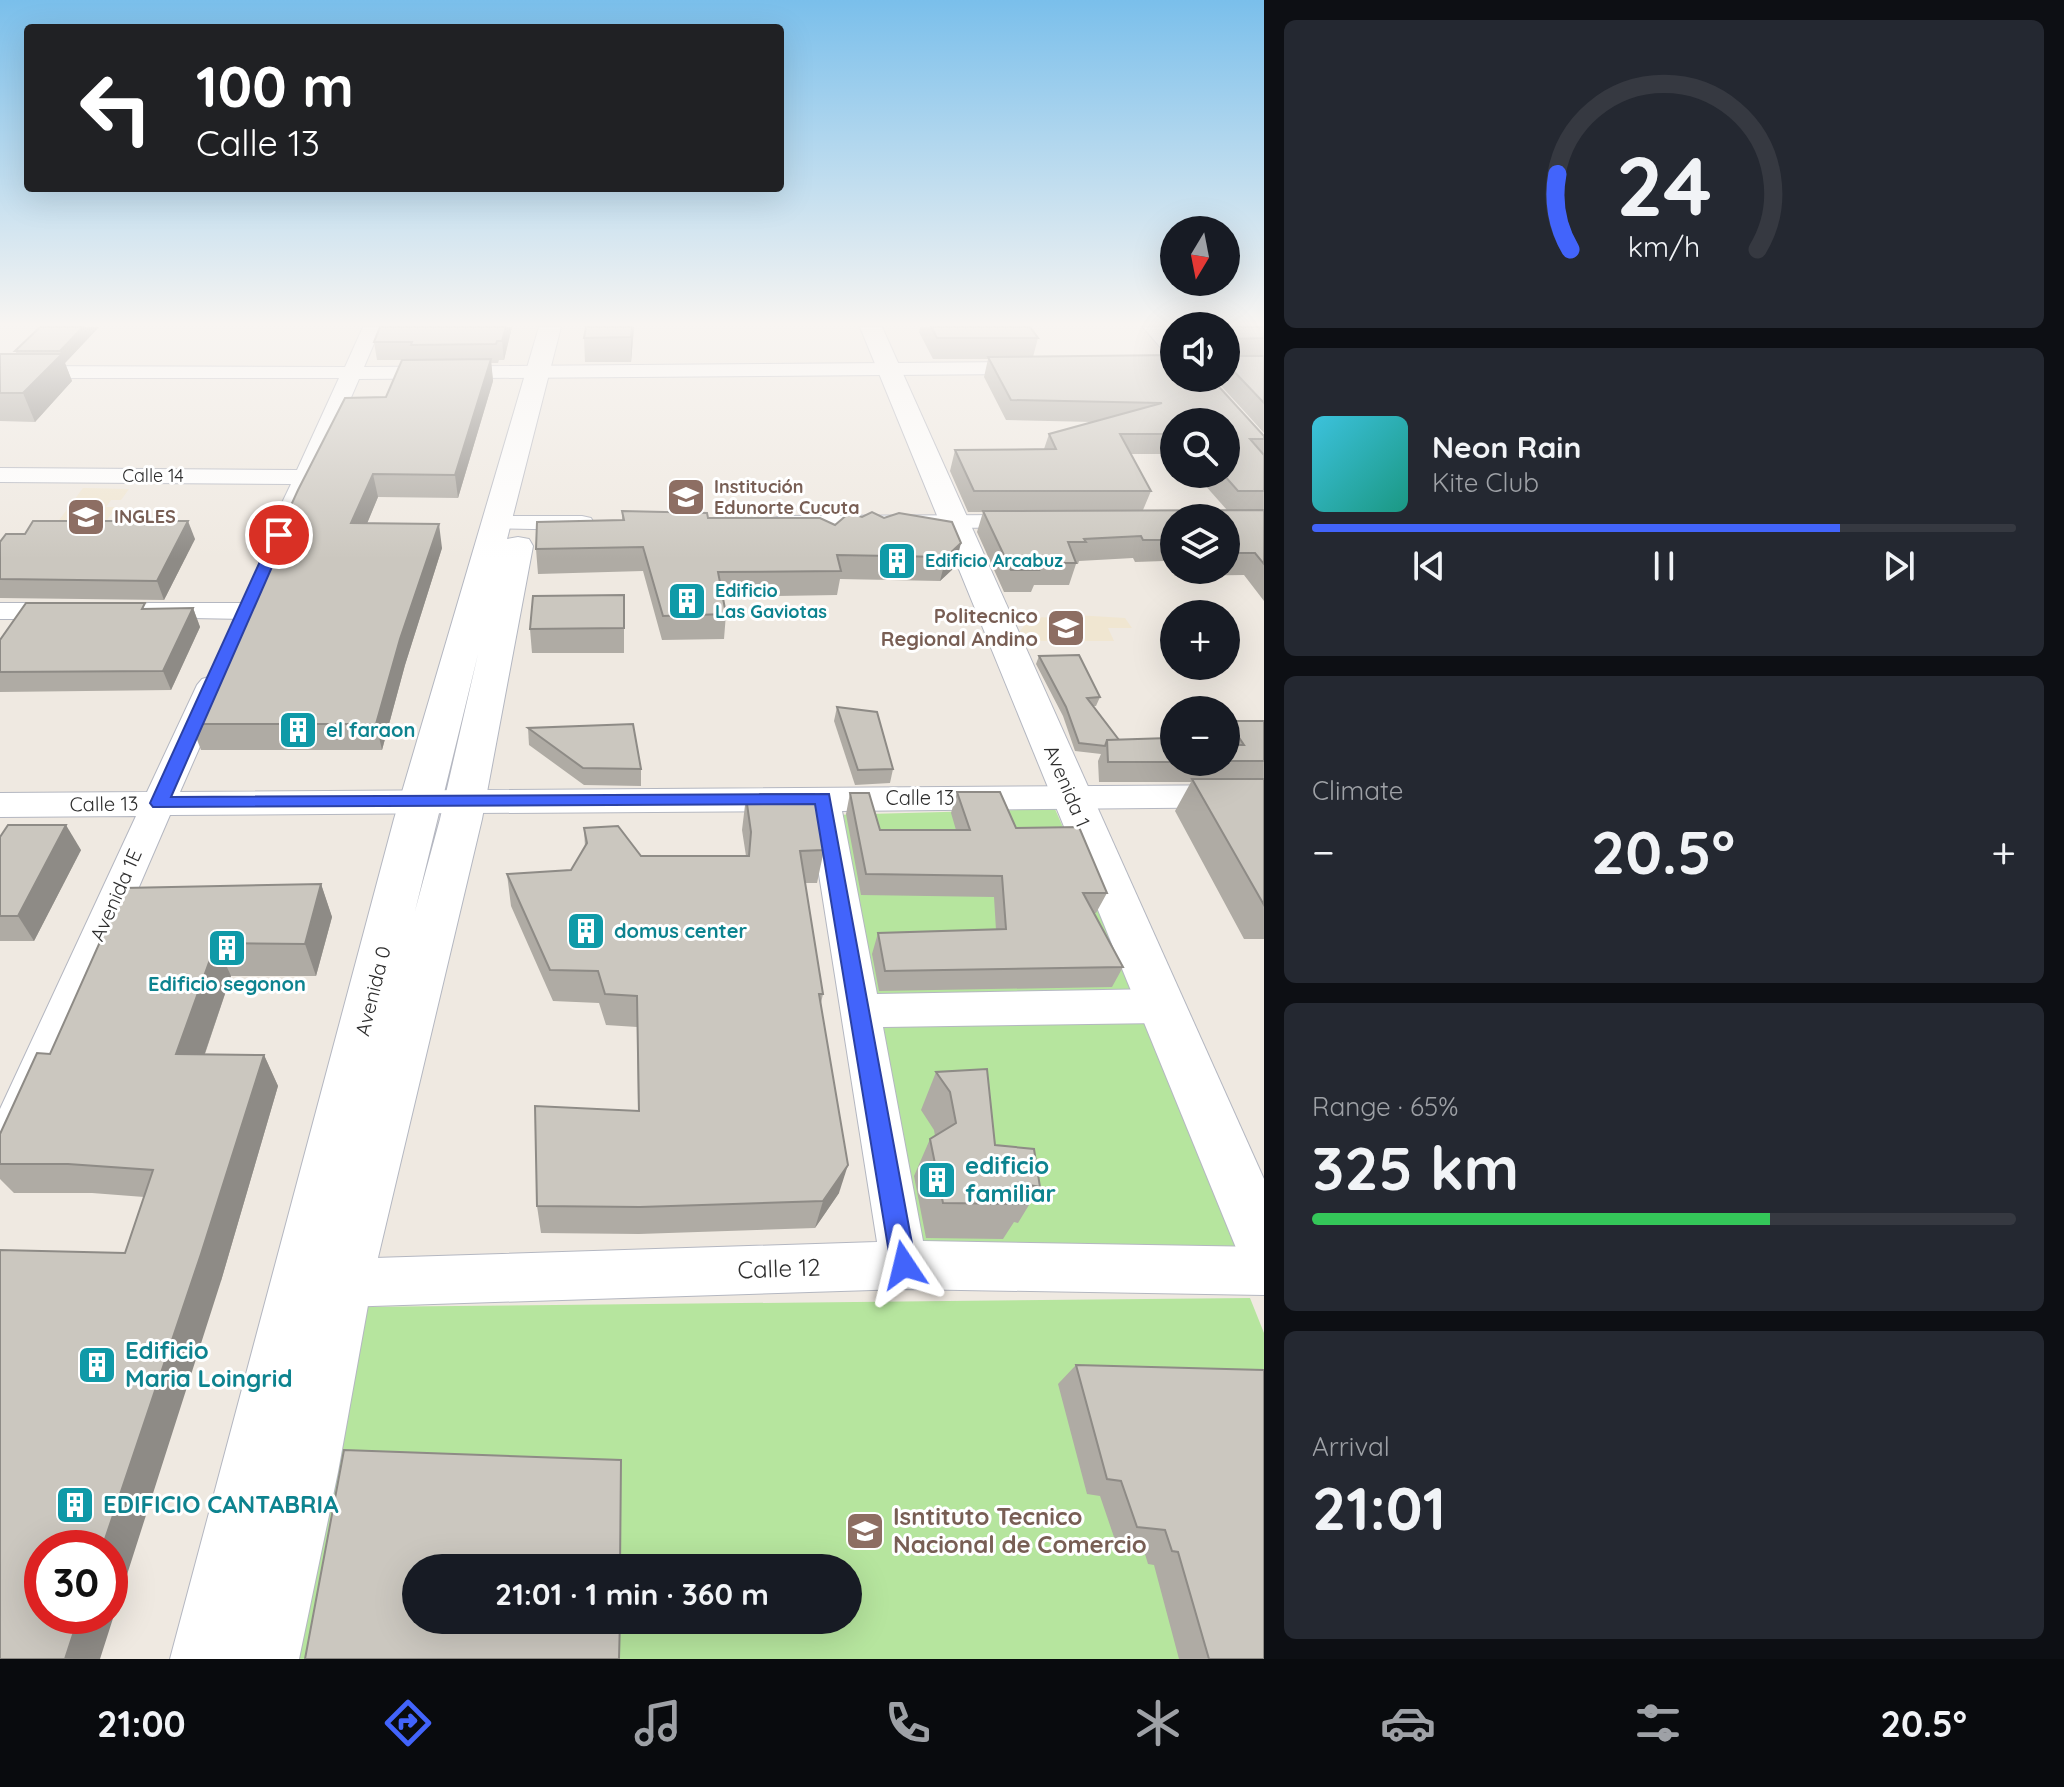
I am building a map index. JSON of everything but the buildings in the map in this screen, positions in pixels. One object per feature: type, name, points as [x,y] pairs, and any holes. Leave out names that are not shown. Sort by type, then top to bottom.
[{"type":"street","points":[[279,535],[337,404]]},
{"type":"street","name":"Avenida 0","points":[[207,1659],[440,810],[541,404]]},
{"type":"street","name":"Avenida 1","points":[[905,404],[1264,1245]]},
{"type":"street","name":"Calle 14","points":[[0,475],[305,477]]},
{"type":"street","points":[[752,523],[1049,522]]},
{"type":"street","points":[[510,523],[599,523]]},
{"type":"street","points":[[118,611],[250,600],[233,638]]},
{"type":"street","points":[[0,611],[89,611]]},
{"type":"street","name":"Avenida 1E","points":[[0,1157],[9,1113],[154,813],[221,666]]},
{"type":"street","name":"Calle 13","points":[[0,805],[154,813],[440,810],[823,798],[1264,796]]},
{"type":"street","points":[[823,798],[904,1265]]},
{"type":"street","name":"Avenida 0","points":[[262,1659],[305,1472],[440,810]]},
{"type":"street","name":"Calle 13","points":[[0,825],[154,813]]},
{"type":"street","points":[[859,1011],[1161,1006]]},
{"type":"street","name":"Calle 12","points":[[342,1283],[904,1265],[1264,1271]]},
{"type":"shaded area","points":[[83,488],[129,489],[121,500],[111,500],[106,507],[116,507],[102,527],[48,535]]},
{"type":"shaded area","name":"Politecnico Regional Andino","points":[[1075,615],[1125,618],[1132,628],[1108,628],[1114,641],[1025,641],[1020,631],[1024,626],[1012,616],[1060,618]]},
{"type":"green space","points":[[1055,809],[1137,996],[862,1002],[831,815]]},
{"type":"green space","points":[[1144,1014],[1250,1265],[919,1266],[875,1019]]},
{"type":"green space","points":[[1250,1298],[1264,1333],[1264,1659],[279,1659],[352,1307]]},
{"type":"place","name":"Institución Edunorte Cucuta","points":[[686,497]]},
{"type":"place","name":"INGLES","points":[[86,517]]},
{"type":"place","name":"Edificio Arcabuz","points":[[897,561]]},
{"type":"place","name":"Edificio Las Gaviotas","points":[[687,601]]},
{"type":"place","name":"Politecnico Regional Andino","points":[[1066,628]]},
{"type":"place","name":"el faraon","points":[[298,730]]},
{"type":"place","name":"domus center","points":[[586,931]]},
{"type":"place","name":"Edificio segonon","points":[[227,948]]},
{"type":"place","name":"edificio familiar","points":[[937,1180]]},
{"type":"place","name":"Edificio Maria Loingrid","points":[[97,1365]]},
{"type":"place","name":"EDIFICIO CANTABRIA","points":[[75,1505]]},
{"type":"place","name":"Isntituto Tecnico Nacional de Comercio","points":[[865,1531]]},
{"type":"route","points":[[279,535],[159,803],[823,798],[904,1265]]}]
